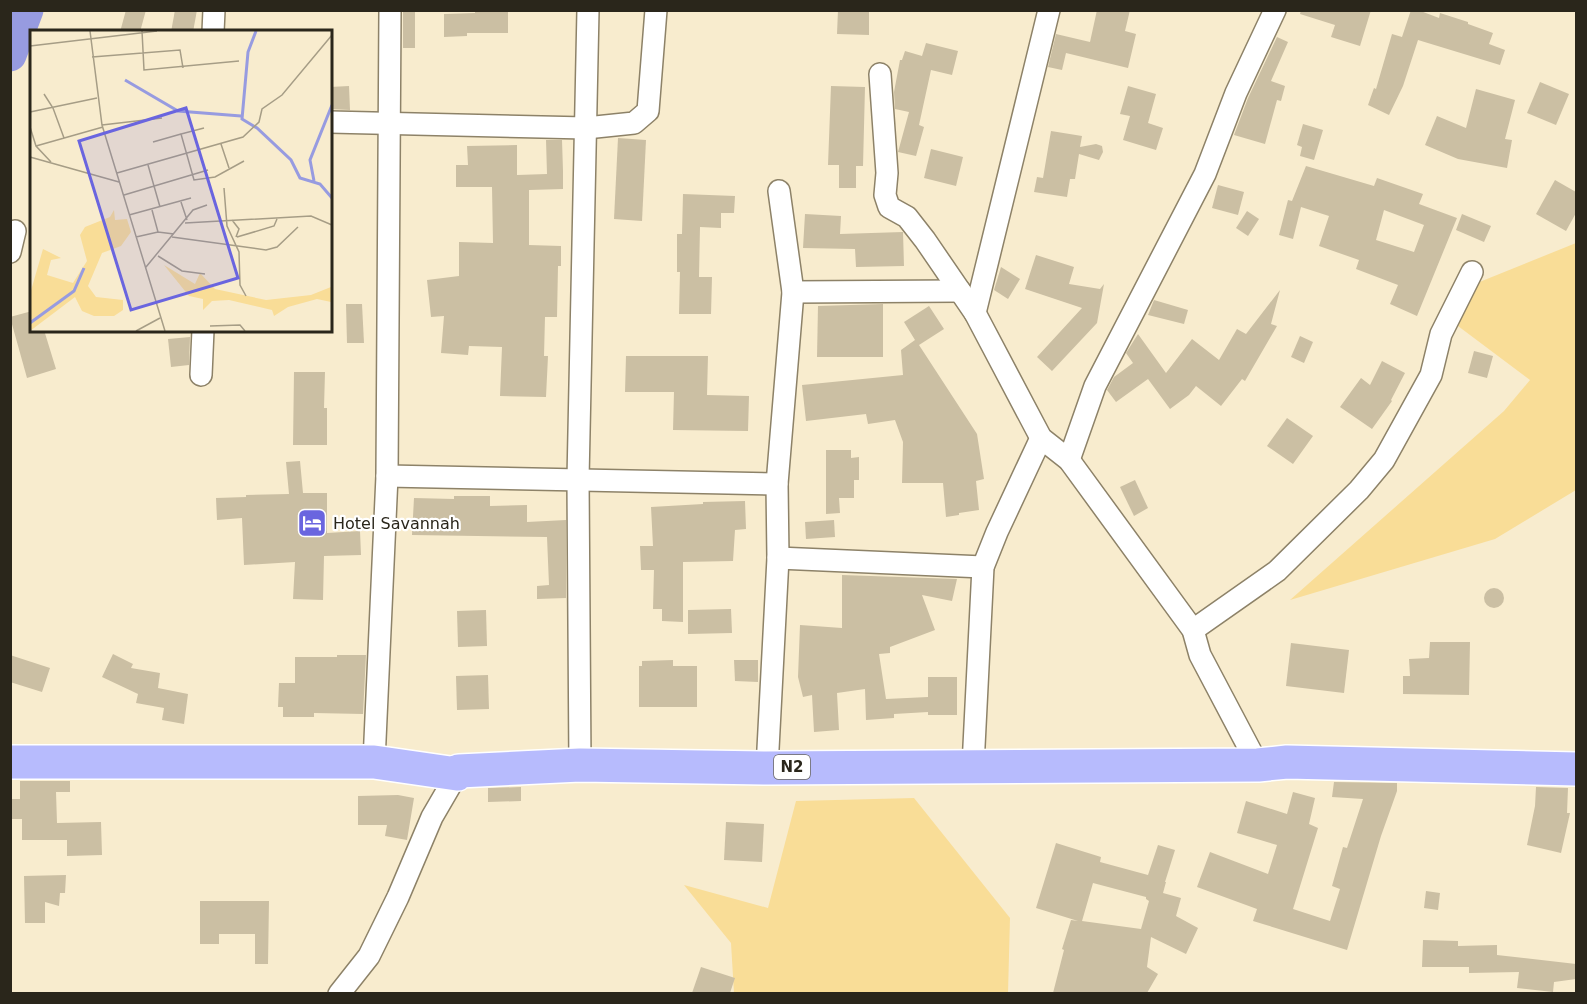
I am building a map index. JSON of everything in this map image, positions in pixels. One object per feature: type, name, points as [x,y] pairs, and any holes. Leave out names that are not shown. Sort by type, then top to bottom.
[{"type":"highway","name":"N2","points":[[10,762],[374,762],[457,774],[459,771],[580,765],[767,768],[1258,765],[1287,762],[1576,769]]},
{"type":"street","points":[[213,30],[214,10]]},
{"type":"street","points":[[374,762],[387,476],[390,10]]},
{"type":"street","points":[[580,765],[578,479],[588,10]]},
{"type":"street","points":[[332,122],[586,128],[634,123],[648,111],[656,10]]},
{"type":"street","points":[[975,313],[1049,10]]},
{"type":"street","points":[[1069,460],[1095,386],[1205,174],[1236,93],[1275,10]]},
{"type":"street","points":[[880,74],[887,173],[885,195],[889,207],[907,217],[975,313],[1041,438],[1069,460],[1193,630],[1200,655],[1258,765]]},
{"type":"street","points":[[767,768],[778,558],[777,484],[793,292],[779,191]]},
{"type":"street","points":[[10,252],[15,231]]},
{"type":"street","points":[[1193,630],[1277,571],[1359,490],[1384,460],[1431,375],[1441,334],[1472,272]]},
{"type":"street","points":[[793,292],[960,291]]},
{"type":"street","points":[[201,375],[202,332]]},
{"type":"street","points":[[973,766],[983,567],[997,531],[1041,438]]},
{"type":"street","points":[[387,476],[777,484]]},
{"type":"street","points":[[778,558],[983,567]]},
{"type":"street","points":[[339,993],[369,956],[398,897],[432,817],[457,774]]},
{"type":"shaded area","points":[[1576,243],[1576,490],[1495,539],[1290,600],[1504,411],[1530,380],[1446,317],[1477,283]]},
{"type":"shaded area","points":[[914,798],[1010,918],[1008,993],[734,993],[731,943],[684,885],[768,908],[796,801]]},
{"type":"building","points":[[126,10],[146,10],[141,30],[121,30]]},
{"type":"building","points":[[175,10],[197,10],[193,30],[171,30]]},
{"type":"building","points":[[403,10],[415,10],[415,48],[403,48]]},
{"type":"building","points":[[475,10],[508,10],[508,33],[467,33],[467,36],[444,37],[444,14],[475,13]]},
{"type":"building","points":[[838,10],[869,10],[869,35],[837,34]]},
{"type":"building","points":[[1097,10],[1130,10],[1125,31],[1136,34],[1128,68],[1066,53],[1062,70],[1048,67],[1056,34],[1090,42]]},
{"type":"building","points":[[1301,10],[1371,10],[1360,46],[1331,37],[1335,25],[1300,14]]},
{"type":"building","points":[[1411,10],[1418,10],[1439,18],[1440,13],[1468,22],[1468,24],[1493,33],[1489,44],[1505,50],[1500,65],[1418,40],[1403,86],[1389,115],[1368,105],[1374,88],[1376,89],[1392,34],[1402,37]]},
{"type":"building","points":[[1277,37],[1288,42],[1271,81],[1285,86],[1281,101],[1277,100],[1265,144],[1234,135],[1248,98]]},
{"type":"building","points":[[926,43],[958,51],[952,75],[931,70],[919,125],[924,127],[916,156],[898,152],[909,112],[895,109],[894,92],[900,60],[905,51],[922,56]]},
{"type":"building","points":[[1540,82],[1569,94],[1556,125],[1527,113]]},
{"type":"building","points":[[349,86],[350,110],[332,109],[332,87]]},
{"type":"building","points":[[831,86],[865,87],[863,166],[856,166],[856,188],[839,188],[839,165],[828,165]]},
{"type":"building","points":[[1128,86],[1156,94],[1148,123],[1163,128],[1156,150],[1123,140],[1130,116],[1120,114]]},
{"type":"building","points":[[1476,89],[1515,100],[1505,139],[1512,140],[1507,168],[1458,159],[1425,145],[1437,116],[1466,128]]},
{"type":"building","points":[[1303,124],[1323,130],[1314,160],[1300,156],[1302,147],[1297,145]]},
{"type":"building","points":[[1051,131],[1082,136],[1080,147],[1096,144],[1102,146],[1103,152],[1099,160],[1079,154],[1075,179],[1070,179],[1067,197],[1034,192],[1037,177],[1043,178]]},
{"type":"building","points":[[618,138],[646,140],[642,221],[614,219]]},
{"type":"building","points":[[546,140],[562,140],[563,189],[529,190],[529,245],[561,246],[561,266],[558,266],[557,317],[545,317],[544,356],[548,356],[546,397],[500,396],[502,347],[469,346],[468,355],[441,353],[444,316],[431,317],[427,280],[459,276],[459,242],[493,243],[492,187],[456,187],[456,165],[468,165],[467,146],[517,145],[517,175],[547,174]]},
{"type":"building","points":[[931,149],[963,157],[956,186],[924,178]]},
{"type":"building","points":[[1306,166],[1374,186],[1377,178],[1423,194],[1419,204],[1457,218],[1417,316],[1390,304],[1398,285],[1356,269],[1359,260],[1319,246],[1329,216],[1301,207],[1293,239],[1279,235],[1288,200],[1292,201]],"holes":[[[1384,210],[1424,225],[1414,252],[1376,240]]]},
{"type":"building","points":[[1555,180],[1576,192],[1576,213],[1566,231],[1536,214]]},
{"type":"building","points":[[1218,185],[1244,192],[1238,215],[1212,208]]},
{"type":"building","points":[[683,194],[735,196],[734,213],[721,213],[721,228],[700,227],[699,277],[712,277],[711,314],[679,314],[680,272],[677,272],[677,234],[682,234]]},
{"type":"building","points":[[1247,211],[1259,219],[1248,236],[1236,228]]},
{"type":"building","points":[[805,214],[841,216],[840,234],[903,232],[904,266],[856,267],[855,249],[803,248]]},
{"type":"building","points":[[1462,214],[1491,226],[1484,242],[1456,230]]},
{"type":"building","points":[[1036,255],[1074,267],[1069,284],[1100,289],[1104,284],[1097,323],[1052,371],[1037,357],[1082,308],[1025,289]]},
{"type":"building","points":[[1001,267],[1020,279],[1008,299],[994,290]]},
{"type":"building","points":[[1280,290],[1271,324],[1277,326],[1245,381],[1242,379],[1221,406],[1196,386],[1189,395],[1170,409],[1148,379],[1116,402],[1107,390],[1114,377],[1133,363],[1126,353],[1138,334],[1166,373],[1192,339],[1219,360],[1237,329],[1246,334]]},
{"type":"building","points":[[1154,300],[1188,310],[1184,324],[1148,315]]},
{"type":"building","points":[[346,304],[362,304],[364,343],[347,343]]},
{"type":"building","points":[[883,304],[883,357],[817,357],[818,306]]},
{"type":"building","points":[[929,306],[944,329],[919,345],[977,434],[984,479],[976,481],[979,510],[946,517],[943,483],[902,483],[903,442],[895,420],[868,424],[866,414],[806,421],[802,385],[903,375],[901,350],[915,340],[904,322]]},
{"type":"building","points":[[30,312],[30,332],[45,332],[56,369],[27,378],[10,317]]},
{"type":"building","points":[[1300,336],[1313,342],[1304,363],[1291,357]]},
{"type":"building","points":[[190,337],[189,365],[171,367],[168,339]]},
{"type":"building","points":[[1474,351],[1493,356],[1487,378],[1468,373]]},
{"type":"building","points":[[626,356],[708,356],[707,395],[749,396],[748,431],[673,430],[674,392],[625,392]]},
{"type":"building","points":[[1382,361],[1405,373],[1392,401],[1372,429],[1340,407],[1361,378],[1370,385]]},
{"type":"building","points":[[294,372],[325,372],[324,408],[327,408],[327,445],[293,445]]},
{"type":"building","points":[[1287,418],[1313,436],[1293,464],[1267,446]]},
{"type":"building","points":[[826,450],[851,450],[851,458],[859,457],[859,480],[854,480],[854,498],[839,498],[840,513],[826,514]]},
{"type":"building","points":[[300,461],[303,493],[327,493],[327,533],[360,531],[361,555],[324,556],[323,600],[293,599],[295,562],[244,565],[242,518],[217,520],[216,498],[289,494],[286,462]]},
{"type":"building","points":[[1135,480],[1148,508],[1134,516],[1120,487]]},
{"type":"building","points":[[454,496],[490,496],[490,506],[527,505],[527,522],[566,520],[566,598],[537,599],[537,586],[549,585],[547,537],[412,535],[414,498],[454,499]]},
{"type":"building","points":[[745,501],[746,529],[735,530],[733,561],[683,562],[683,622],[662,621],[662,609],[653,609],[654,570],[641,570],[640,546],[653,546],[651,507]]},
{"type":"building","points":[[834,520],[835,537],[806,539],[805,522]]},
{"type":"building","points":[[842,575],[957,579],[952,601],[922,595],[935,630],[890,647],[890,653],[879,654],[886,699],[928,697],[928,677],[957,677],[957,715],[928,715],[928,712],[894,714],[894,718],[866,720],[865,689],[837,693],[839,730],[814,732],[812,695],[803,697],[798,677],[800,625],[842,628]]},
{"type":"building","points":[[1494,588],[1501,591],[1504,598],[1501,605],[1494,608],[1487,605],[1484,598],[1487,591]]},
{"type":"building","points":[[731,609],[732,633],[688,634],[688,610]]},
{"type":"building","points":[[486,610],[487,646],[458,647],[457,611]]},
{"type":"building","points":[[1430,642],[1470,642],[1469,695],[1403,694],[1403,676],[1410,676],[1409,659],[1429,658]]},
{"type":"building","points":[[1291,643],[1349,650],[1344,693],[1286,686]]},
{"type":"building","points":[[113,654],[133,664],[131,668],[160,673],[158,688],[188,694],[184,724],[162,720],[164,708],[136,703],[138,694],[102,677]]},
{"type":"building","points":[[10,655],[50,668],[42,692],[10,682]]},
{"type":"building","points":[[337,655],[366,655],[363,714],[314,713],[314,717],[283,717],[283,707],[278,707],[279,683],[295,683],[295,657],[337,657]]},
{"type":"building","points":[[673,660],[673,666],[697,666],[697,707],[639,707],[639,666],[642,666],[642,661]]},
{"type":"building","points":[[734,660],[758,660],[758,682],[735,681]]},
{"type":"building","points":[[488,675],[489,709],[457,710],[456,676]]},
{"type":"building","points":[[20,781],[70,781],[70,792],[56,792],[57,823],[101,822],[102,855],[67,856],[67,840],[22,840],[22,819],[10,819],[10,799],[20,799]]},
{"type":"building","points":[[1334,782],[1397,783],[1397,791],[1347,950],[1253,921],[1257,909],[1197,887],[1210,852],[1268,874],[1277,845],[1237,833],[1246,801],[1287,814],[1293,792],[1315,798],[1309,824],[1318,828],[1293,909],[1330,921],[1340,889],[1332,886],[1343,847],[1347,848],[1363,799],[1332,797]]},
{"type":"building","points":[[521,787],[521,801],[488,802],[488,788]]},
{"type":"building","points":[[1536,787],[1568,788],[1567,813],[1570,813],[1561,853],[1527,845],[1535,806]]},
{"type":"building","points":[[398,795],[414,798],[407,840],[385,836],[387,825],[358,825],[358,796]]},
{"type":"building","points":[[726,822],[764,824],[762,862],[724,860]]},
{"type":"building","points":[[1056,843],[1101,857],[1100,862],[1148,875],[1158,845],[1175,850],[1163,893],[1181,898],[1176,916],[1198,928],[1186,954],[1151,937],[1147,967],[1158,974],[1147,993],[1053,993],[1071,920],[1078,921],[1036,908]],"holes":[[[1093,883],[1146,897],[1149,901],[1141,929],[1082,921]]]},
{"type":"building","points":[[66,875],[65,893],[60,893],[59,906],[45,902],[45,923],[25,923],[24,876]]},
{"type":"building","points":[[1426,891],[1440,893],[1438,910],[1424,908]]},
{"type":"building","points":[[200,901],[269,901],[268,964],[255,964],[255,934],[219,934],[219,944],[200,944]]},
{"type":"building","points":[[1423,940],[1458,941],[1458,946],[1497,945],[1497,955],[1576,964],[1576,979],[1554,982],[1553,992],[1517,988],[1519,972],[1469,973],[1469,967],[1422,967]]},
{"type":"building","points":[[701,967],[735,978],[730,993],[692,993]]},
{"type":"waterway","points":[[10,55],[27,10]]},
{"type":"place","name":"Hotel Savannah","points":[[312,523]]}]
